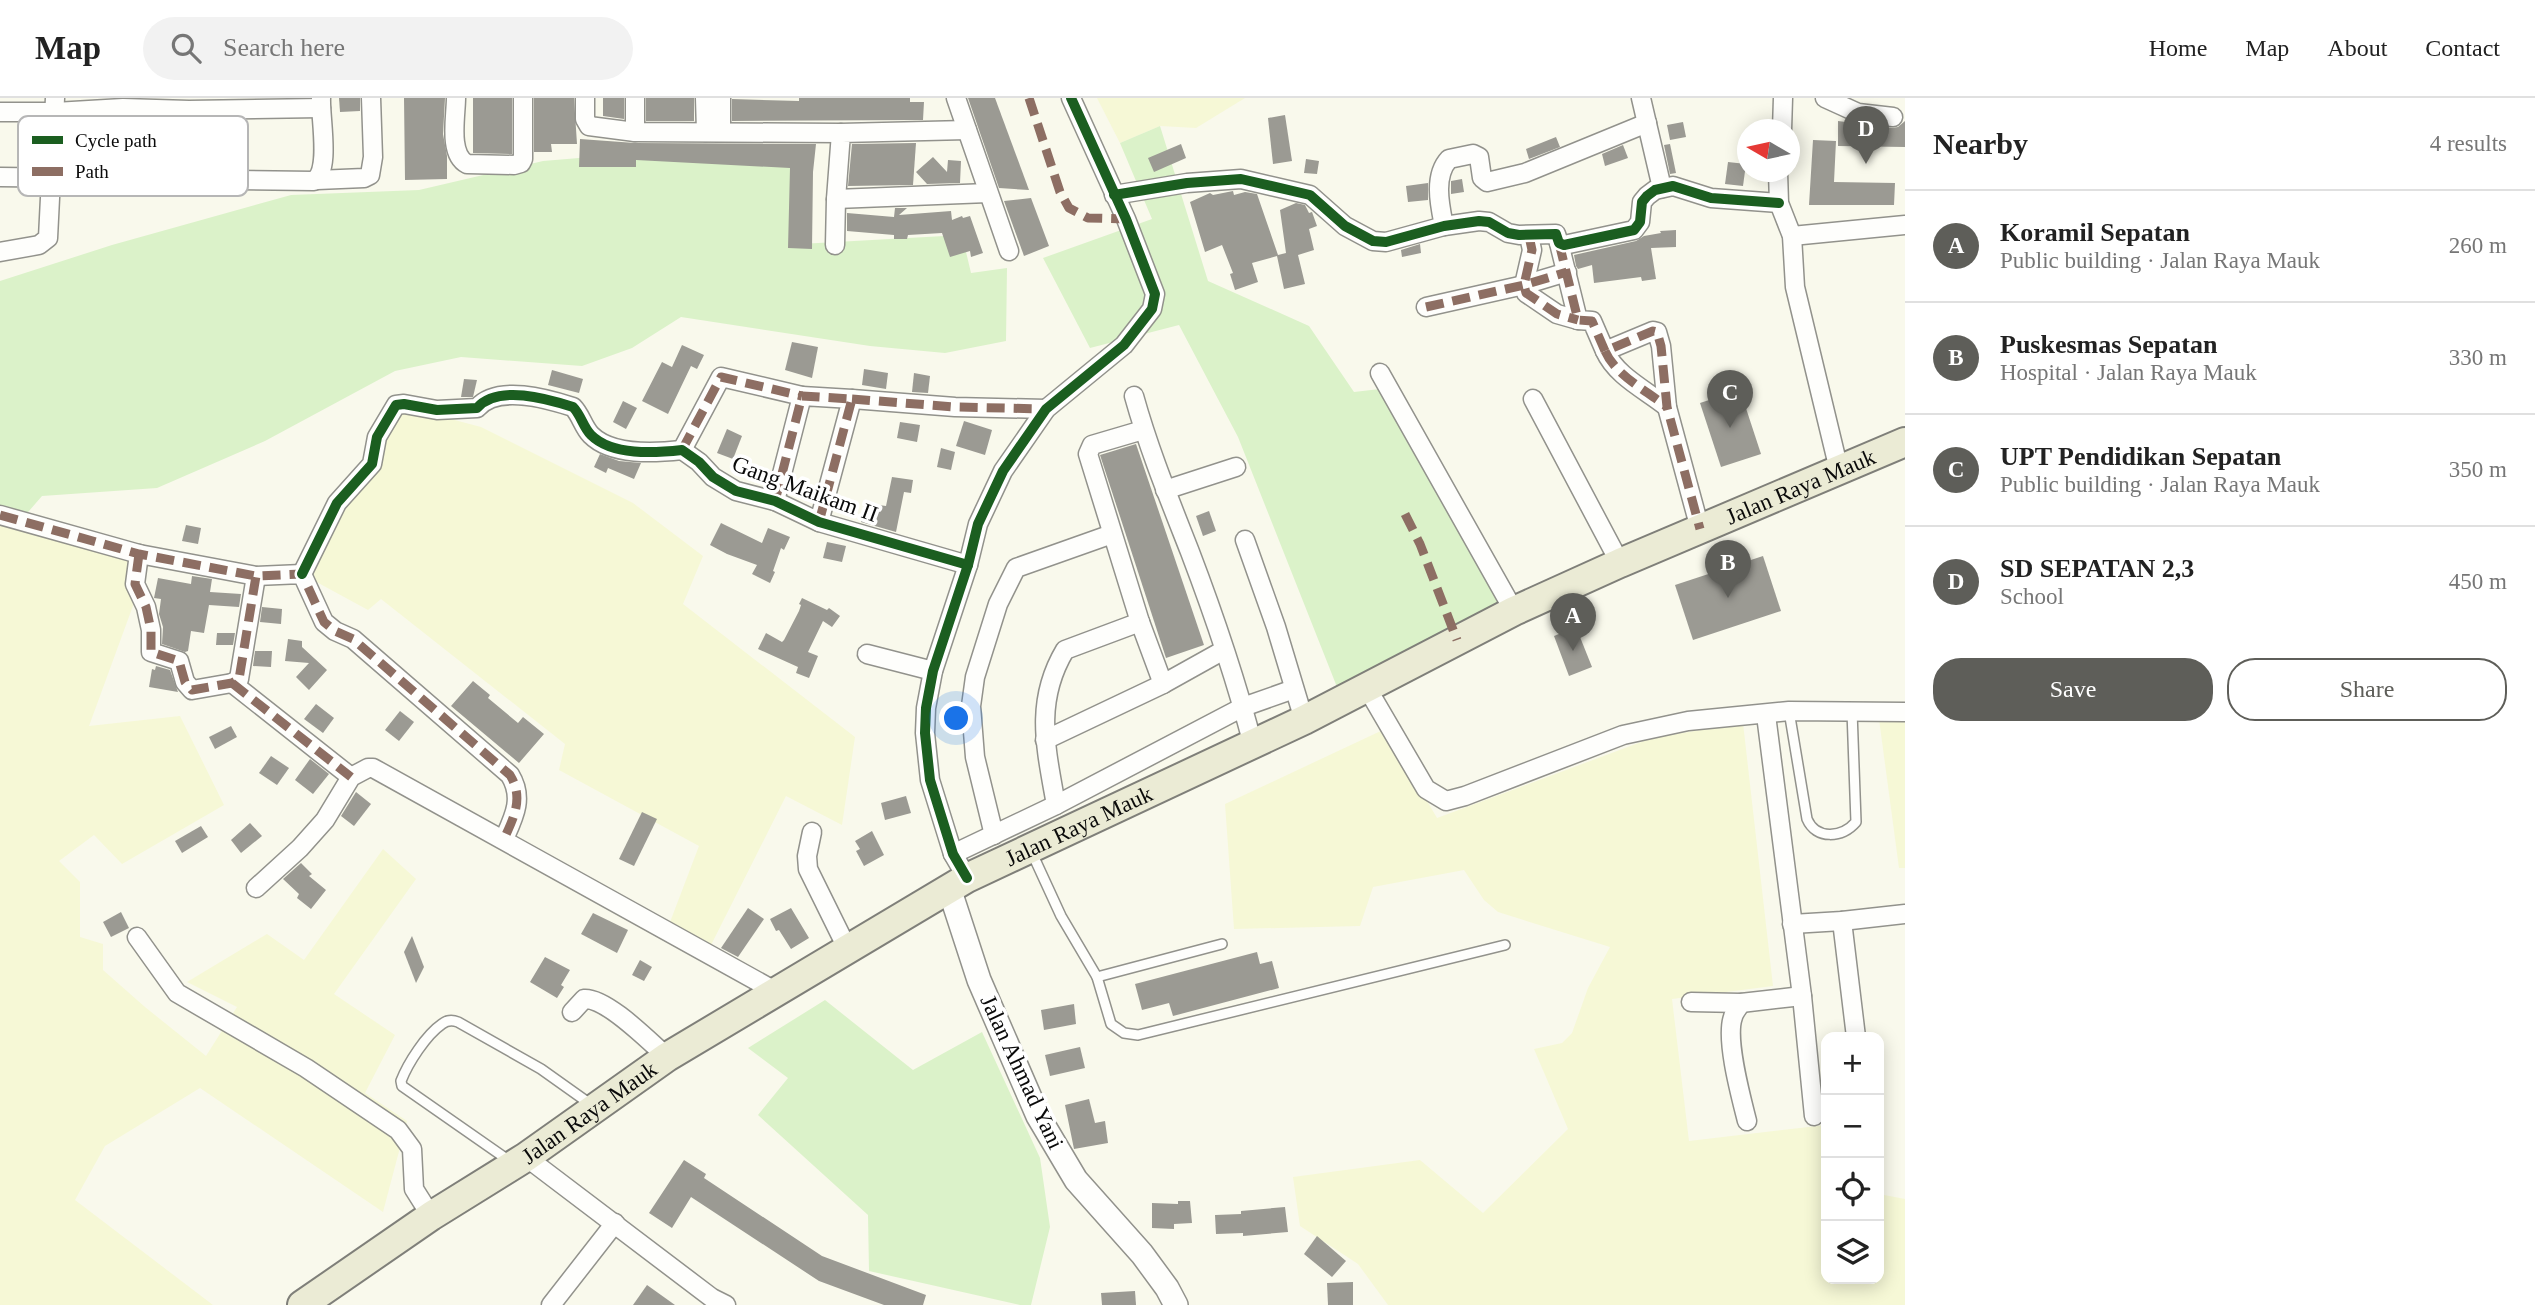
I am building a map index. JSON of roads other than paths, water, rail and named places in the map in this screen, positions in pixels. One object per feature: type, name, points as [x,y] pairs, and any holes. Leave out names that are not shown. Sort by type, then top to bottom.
[{"type":"main road","name":"Jalan Raya Mauk","points":[[302,1305],[431,1216],[520,1160],[667,1057],[848,950],[956,873],[1030,849],[1304,720],[1514,611],[1905,442]]},
{"type":"street","points":[[248,182],[305,183],[364,178],[369,175],[373,157],[371,98]]},
{"type":"street","points":[[456,98],[456,145],[461,160],[467,164],[514,165],[521,163],[523,159],[523,98]]},
{"type":"street","points":[[585,98],[585,119],[588,125],[635,132],[841,133],[968,130]]},
{"type":"street","points":[[635,98],[635,132]]},
{"type":"street","points":[[705,98],[713,132]]},
{"type":"street","points":[[713,132],[721,98]]},
{"type":"street","points":[[956,98],[1009,251]]},
{"type":"street","points":[[1071,98],[1153,287],[1152,309],[1124,345],[1046,409],[1003,471],[978,524],[968,565],[933,670],[926,708],[926,756],[930,780],[956,873],[994,835],[1243,707],[1294,689]]},
{"type":"street","points":[[1641,98],[1662,188]]},
{"type":"street","points":[[1782,119],[1783,98]]},
{"type":"street","points":[[1825,98],[1858,113],[1893,117]]},
{"type":"street","points":[[0,112],[55,105],[123,103],[321,103],[323,164],[322,173],[317,180]]},
{"type":"street","points":[[1444,226],[1440,177],[1449,159],[1473,154],[1479,157],[1482,178],[1487,182],[1525,173],[1647,123]]},
{"type":"street","points":[[835,244],[841,133]]},
{"type":"street","points":[[0,177],[18,177]]},
{"type":"street","points":[[1114,195],[1187,183],[1241,179],[1310,195],[1339,221],[1373,241],[1386,242],[1444,226],[1489,222],[1508,233],[1529,236],[1553,233],[1559,243],[1578,320]]},
{"type":"street","points":[[1778,182],[1779,203],[1792,236],[1795,287],[1839,470]]},
{"type":"street","points":[[1559,243],[1564,245],[1583,242],[1634,230],[1640,222],[1644,200],[1655,190],[1673,186],[1711,198],[1779,203]]},
{"type":"street","points":[[836,199],[988,193]]},
{"type":"street","points":[[0,252],[39,246],[46,241],[50,196]]},
{"type":"street","points":[[1792,236],[1905,225]]},
{"type":"street","points":[[1529,236],[1532,250],[1524,285],[1526,293],[1548,309],[1578,320],[1592,321],[1610,361],[1621,373],[1668,407]]},
{"type":"street","points":[[1426,307],[1524,285],[1567,272]]},
{"type":"street","points":[[1605,351],[1653,331],[1657,332],[1668,407],[1700,529]]},
{"type":"street","points":[[1380,373],[1514,611]]},
{"type":"street","points":[[302,574],[337,503],[372,464],[377,437],[392,410],[399,404],[443,410],[477,408],[481,404],[506,396],[534,396],[573,407],[590,435],[607,446],[649,454],[682,450],[721,377],[802,396],[955,407],[1046,409]]},
{"type":"street","points":[[775,501],[802,396]]},
{"type":"street","points":[[1134,397],[1143,430],[1224,650],[1253,745]]},
{"type":"street","points":[[1533,399],[1620,563]]},
{"type":"street","points":[[819,522],[852,400]]},
{"type":"street","points":[[1143,430],[1096,444],[1088,449],[1088,458],[1140,622],[1163,684]]},
{"type":"street","name":"Gang Maikam II","points":[[682,450],[699,461],[713,477],[736,491],[775,501],[819,522],[968,565]]},
{"type":"street","points":[[1166,490],[1236,467]]},
{"type":"street","points":[[0,515],[139,554],[256,576],[302,574]]},
{"type":"street","points":[[994,835],[975,757],[971,706],[975,677],[998,604],[1016,568],[1112,534]]},
{"type":"street","points":[[1245,540],[1276,627],[1304,720]]},
{"type":"street","points":[[139,554],[135,584],[146,607],[151,630],[151,652],[179,661],[185,682],[192,690],[232,683],[241,675],[256,576]]},
{"type":"street","points":[[302,574],[324,622],[335,631],[353,639],[510,775],[515,785],[518,806],[504,839]]},
{"type":"street","points":[[1056,805],[1043,720],[1055,669],[1065,650],[1140,622]]},
{"type":"street","points":[[1045,740],[1163,684],[1224,650]]},
{"type":"street","points":[[867,654],[933,670]]},
{"type":"street","points":[[232,683],[351,776]]},
{"type":"street","points":[[1367,688],[1426,789],[1446,801],[1623,735],[1688,721],[1789,711],[1905,712]]},
{"type":"street","points":[[1766,715],[1802,996],[1814,1116]]},
{"type":"street","points":[[256,888],[300,848],[351,776],[373,768],[775,991]]},
{"type":"street","points":[[812,832],[807,856],[808,869],[848,950]]},
{"type":"street","name":"Jalan Ahmad Yani","points":[[956,873],[979,980],[1038,1116],[1076,1180],[1142,1254],[1176,1305]]},
{"type":"street","points":[[1792,924],[1842,922],[1905,914]]},
{"type":"street","points":[[1842,922],[1855,1032]]},
{"type":"street","points":[[137,937],[177,993],[306,1068],[407,1138],[412,1149],[414,1189],[431,1216]]},
{"type":"street","points":[[1691,1002],[1741,1003],[1802,996]]},
{"type":"street","points":[[572,1012],[584,999],[595,1000],[667,1057]]},
{"type":"street","points":[[1741,1003],[1732,1018],[1732,1035],[1734,1063],[1746,1121]]},
{"type":"street","points":[[520,1160],[615,1223],[701,1290],[726,1305]]},
{"type":"street","points":[[551,1305],[615,1223]]},
{"type":"lane","points":[[1789,711],[1807,819],[1812,829],[1823,835],[1844,832],[1856,822],[1852,711]]},
{"type":"lane","points":[[1030,849],[1062,916],[1097,977],[1111,1024],[1124,1033],[1138,1035],[1505,945]]},
{"type":"lane","points":[[1097,977],[1222,944]]},
{"type":"lane","points":[[520,1160],[401,1084],[411,1060],[442,1024],[458,1022],[541,1069],[594,1107]]},
{"type":"place","name":"SD SEPATAN 2,3","points":[[1866,164]]},
{"type":"place","name":"UPT Pendidikan Sepatan","points":[[1730,428]]},
{"type":"place","name":"Puskesmas Sepatan","points":[[1728,598]]},
{"type":"place","name":"Koramil Sepatan","points":[[1573,651]]}]
